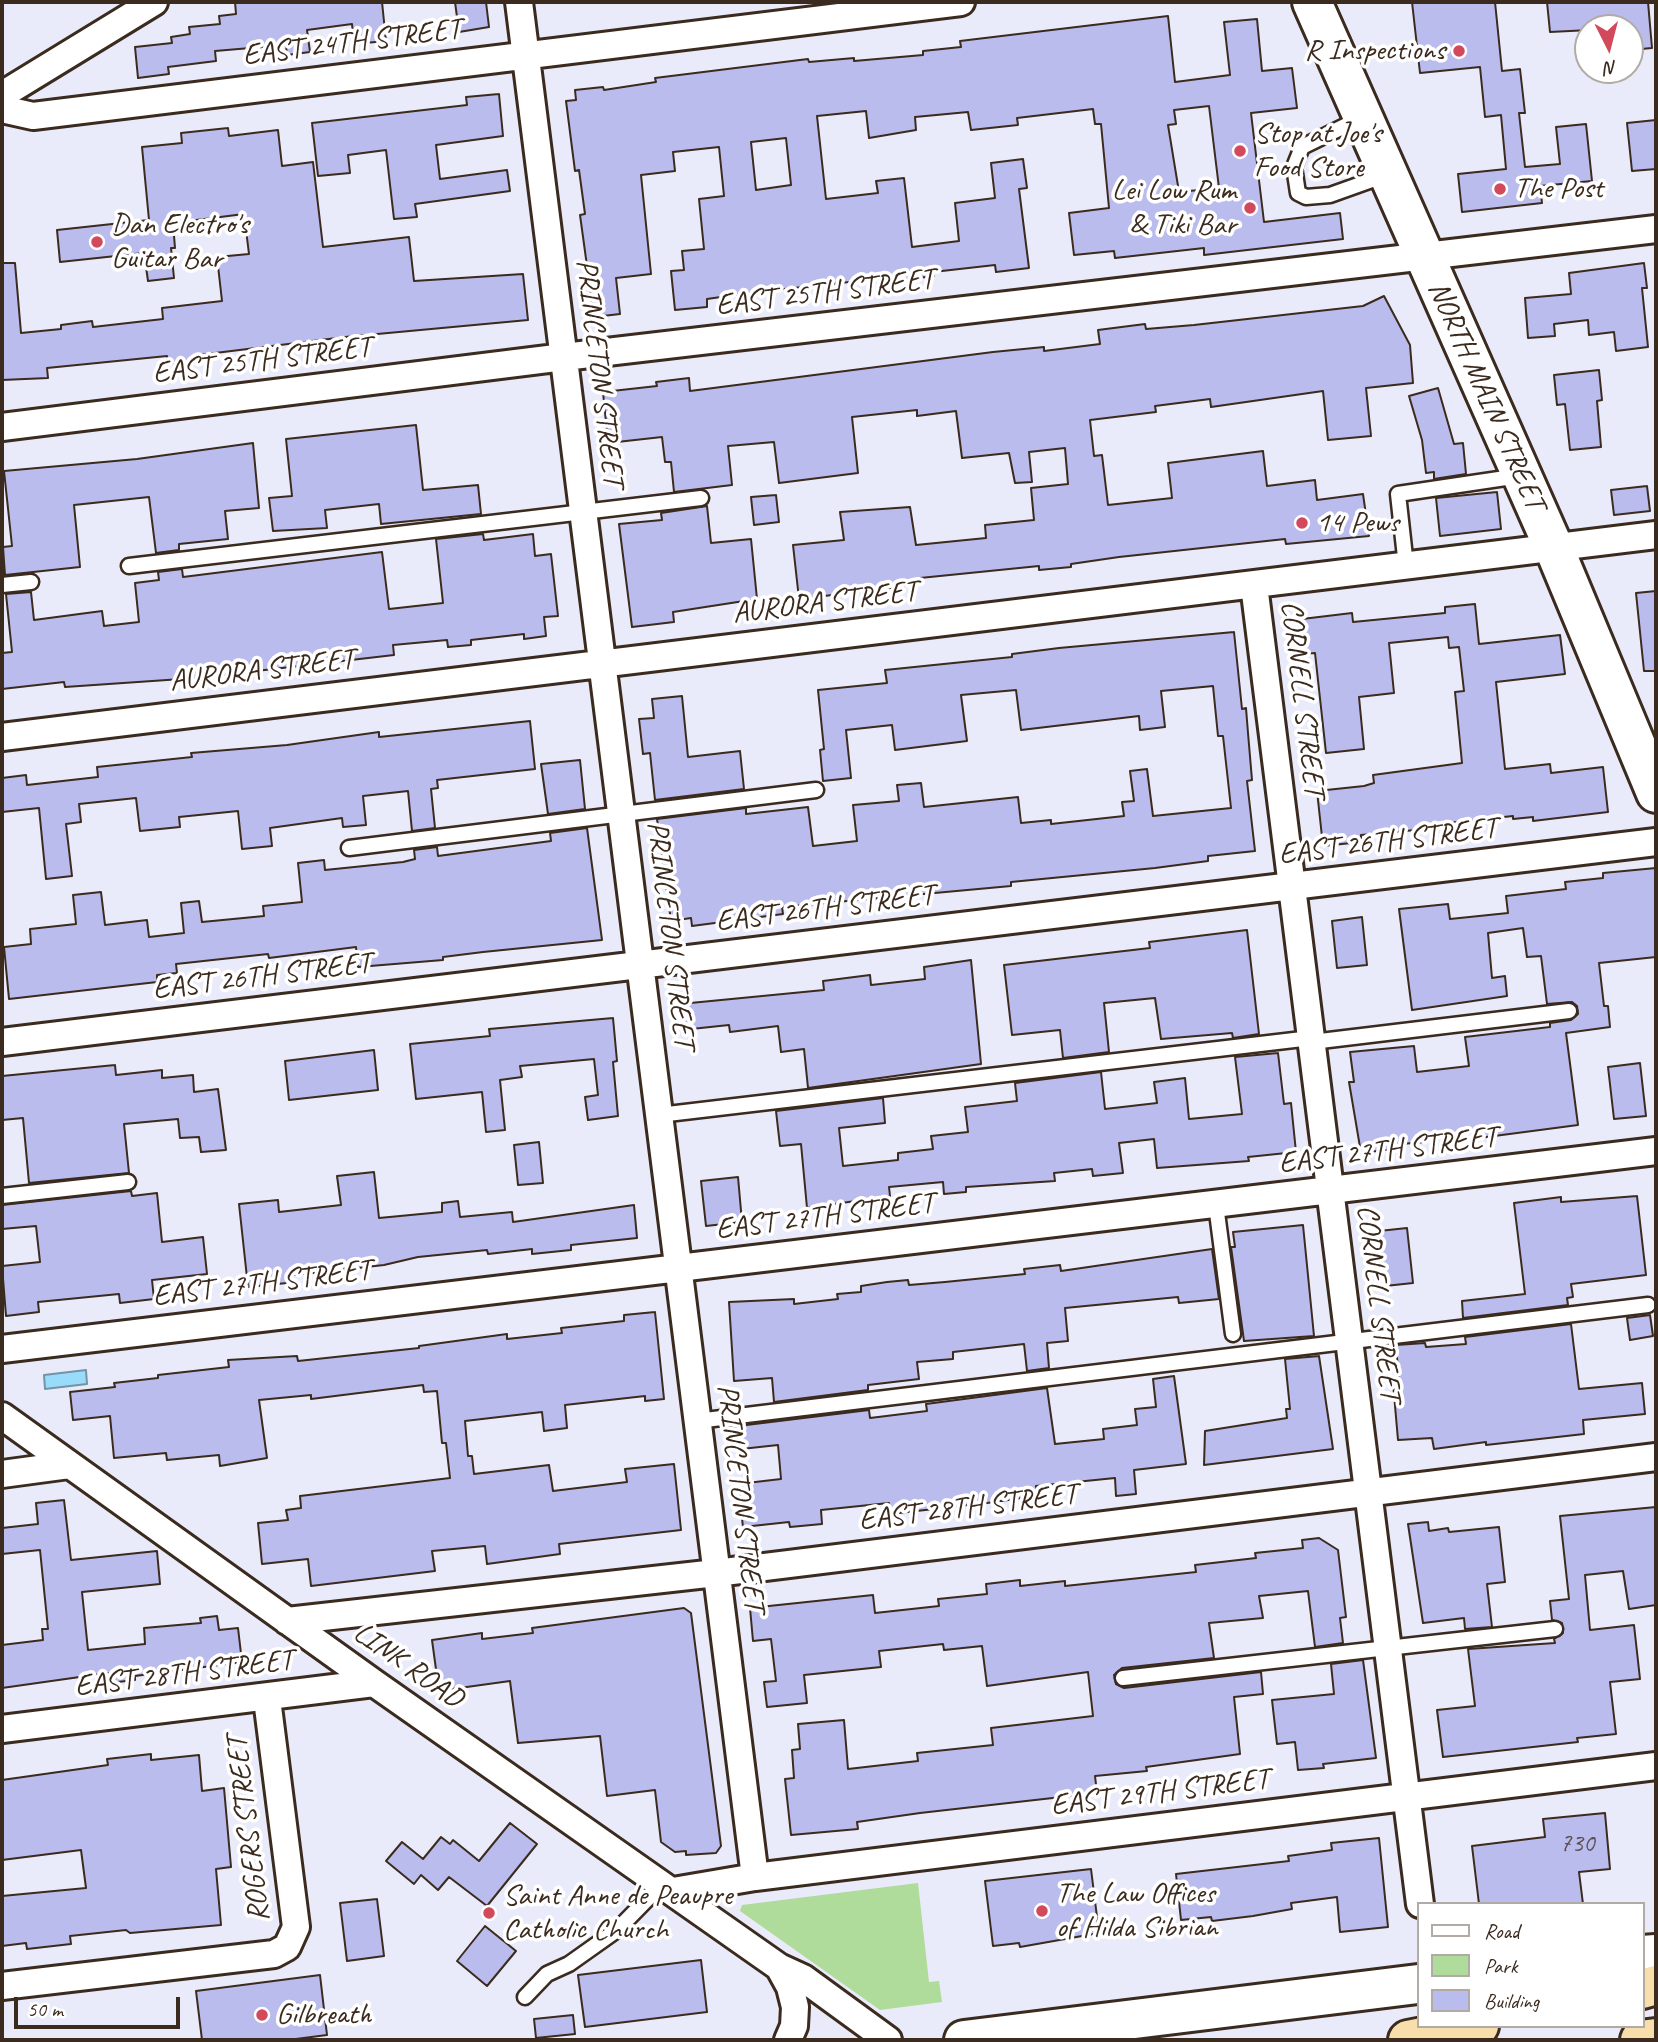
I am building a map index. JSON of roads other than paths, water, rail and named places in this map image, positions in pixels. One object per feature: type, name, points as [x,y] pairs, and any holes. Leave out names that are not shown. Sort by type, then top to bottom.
[{"type":"highway","points":[[1408,2040],[1469,2028]]},
{"type":"highway","points":[[1640,2040],[1656,2038]]},
{"type":"main road","name":"NORTH MAIN STREET","points":[[1312,2],[1554,548],[1656,793]]},
{"type":"main road","points":[[964,2040],[1416,1984]]},
{"type":"street","points":[[2,95],[155,2]]},
{"type":"street","name":"PRINCETON STREET","points":[[519,2],[755,1877]]},
{"type":"street","name":"EAST 24TH STREET","points":[[2,109],[33,116],[961,2]]},
{"type":"street","name":"EAST 25TH STREET","points":[[2,427],[564,357],[1656,229]]},
{"type":"street","name":"AURORA STREET","points":[[2,737],[1656,535]]},
{"type":"street","name":"CORNELL STREET","points":[[1254,585],[1420,1902]]},
{"type":"street","name":"EAST 26TH STREET","points":[[2,1042],[1656,842]]},
{"type":"street","name":"EAST 27TH STREET","points":[[2,1349],[1656,1151]]},
{"type":"street","name":"LINK ROAD","points":[[2,1416],[374,1683],[779,1967],[803,1978],[888,2040]]},
{"type":"street","name":"EAST 28TH STREET","points":[[286,1621],[716,1573],[1656,1457]]},
{"type":"street","points":[[2,1474],[69,1465]]},
{"type":"street","name":"EAST 28TH STREET","points":[[2,1730],[267,1699],[374,1683]]},
{"type":"street","name":"ROGERS STREET","points":[[2,1986],[245,1958],[281,1952],[292,1942],[296,1927],[267,1699]]},
{"type":"street","name":"EAST 29TH STREET","points":[[668,1887],[1656,1766]]},
{"type":"street","points":[[779,1967],[790,1987],[795,2007],[794,2026],[788,2040]]},
{"type":"lane","points":[[1363,118],[1302,147],[1296,156],[1294,181],[1298,193],[1306,197],[1343,192],[1388,175]]},
{"type":"lane","points":[[1406,566],[1398,494],[1522,476]]},
{"type":"lane","points":[[129,566],[701,498]]},
{"type":"lane","points":[[2,585],[31,582]]},
{"type":"lane","points":[[349,849],[816,790]]},
{"type":"lane","points":[[659,1115],[1569,1011]]},
{"type":"lane","points":[[2,1196],[128,1182]]},
{"type":"lane","points":[[1216,1205],[1233,1334]]},
{"type":"lane","points":[[697,1421],[1648,1306]]},
{"type":"lane","points":[[1123,1678],[1555,1629]]},
{"type":"lane","points":[[525,1997],[547,1974],[569,1964],[617,1930],[668,1887]]},
{"type":"water","points":[[86,1370],[87,1384],[45,1389],[44,1375]]},
{"type":"place","name":"R Inspections","points":[[1459,51]]},
{"type":"place","name":"Stop at Joe's Food Store","points":[[1240,151]]},
{"type":"place","name":"The Post","points":[[1500,189]]},
{"type":"place","name":"Lei Low Rum & Tiki Bar","points":[[1250,208]]},
{"type":"place","name":"Dan Electro's Guitar Bar","points":[[97,242]]},
{"type":"place","name":"14 Pews","points":[[1302,523]]},
{"type":"place","name":"The Law Offices of Hilda Sibrian","points":[[1042,1911]]},
{"type":"place","name":"Saint Anne de Peaupre Catholic Church","points":[[489,1913]]},
{"type":"place","name":"Gilbreath","points":[[262,2015]]}]
